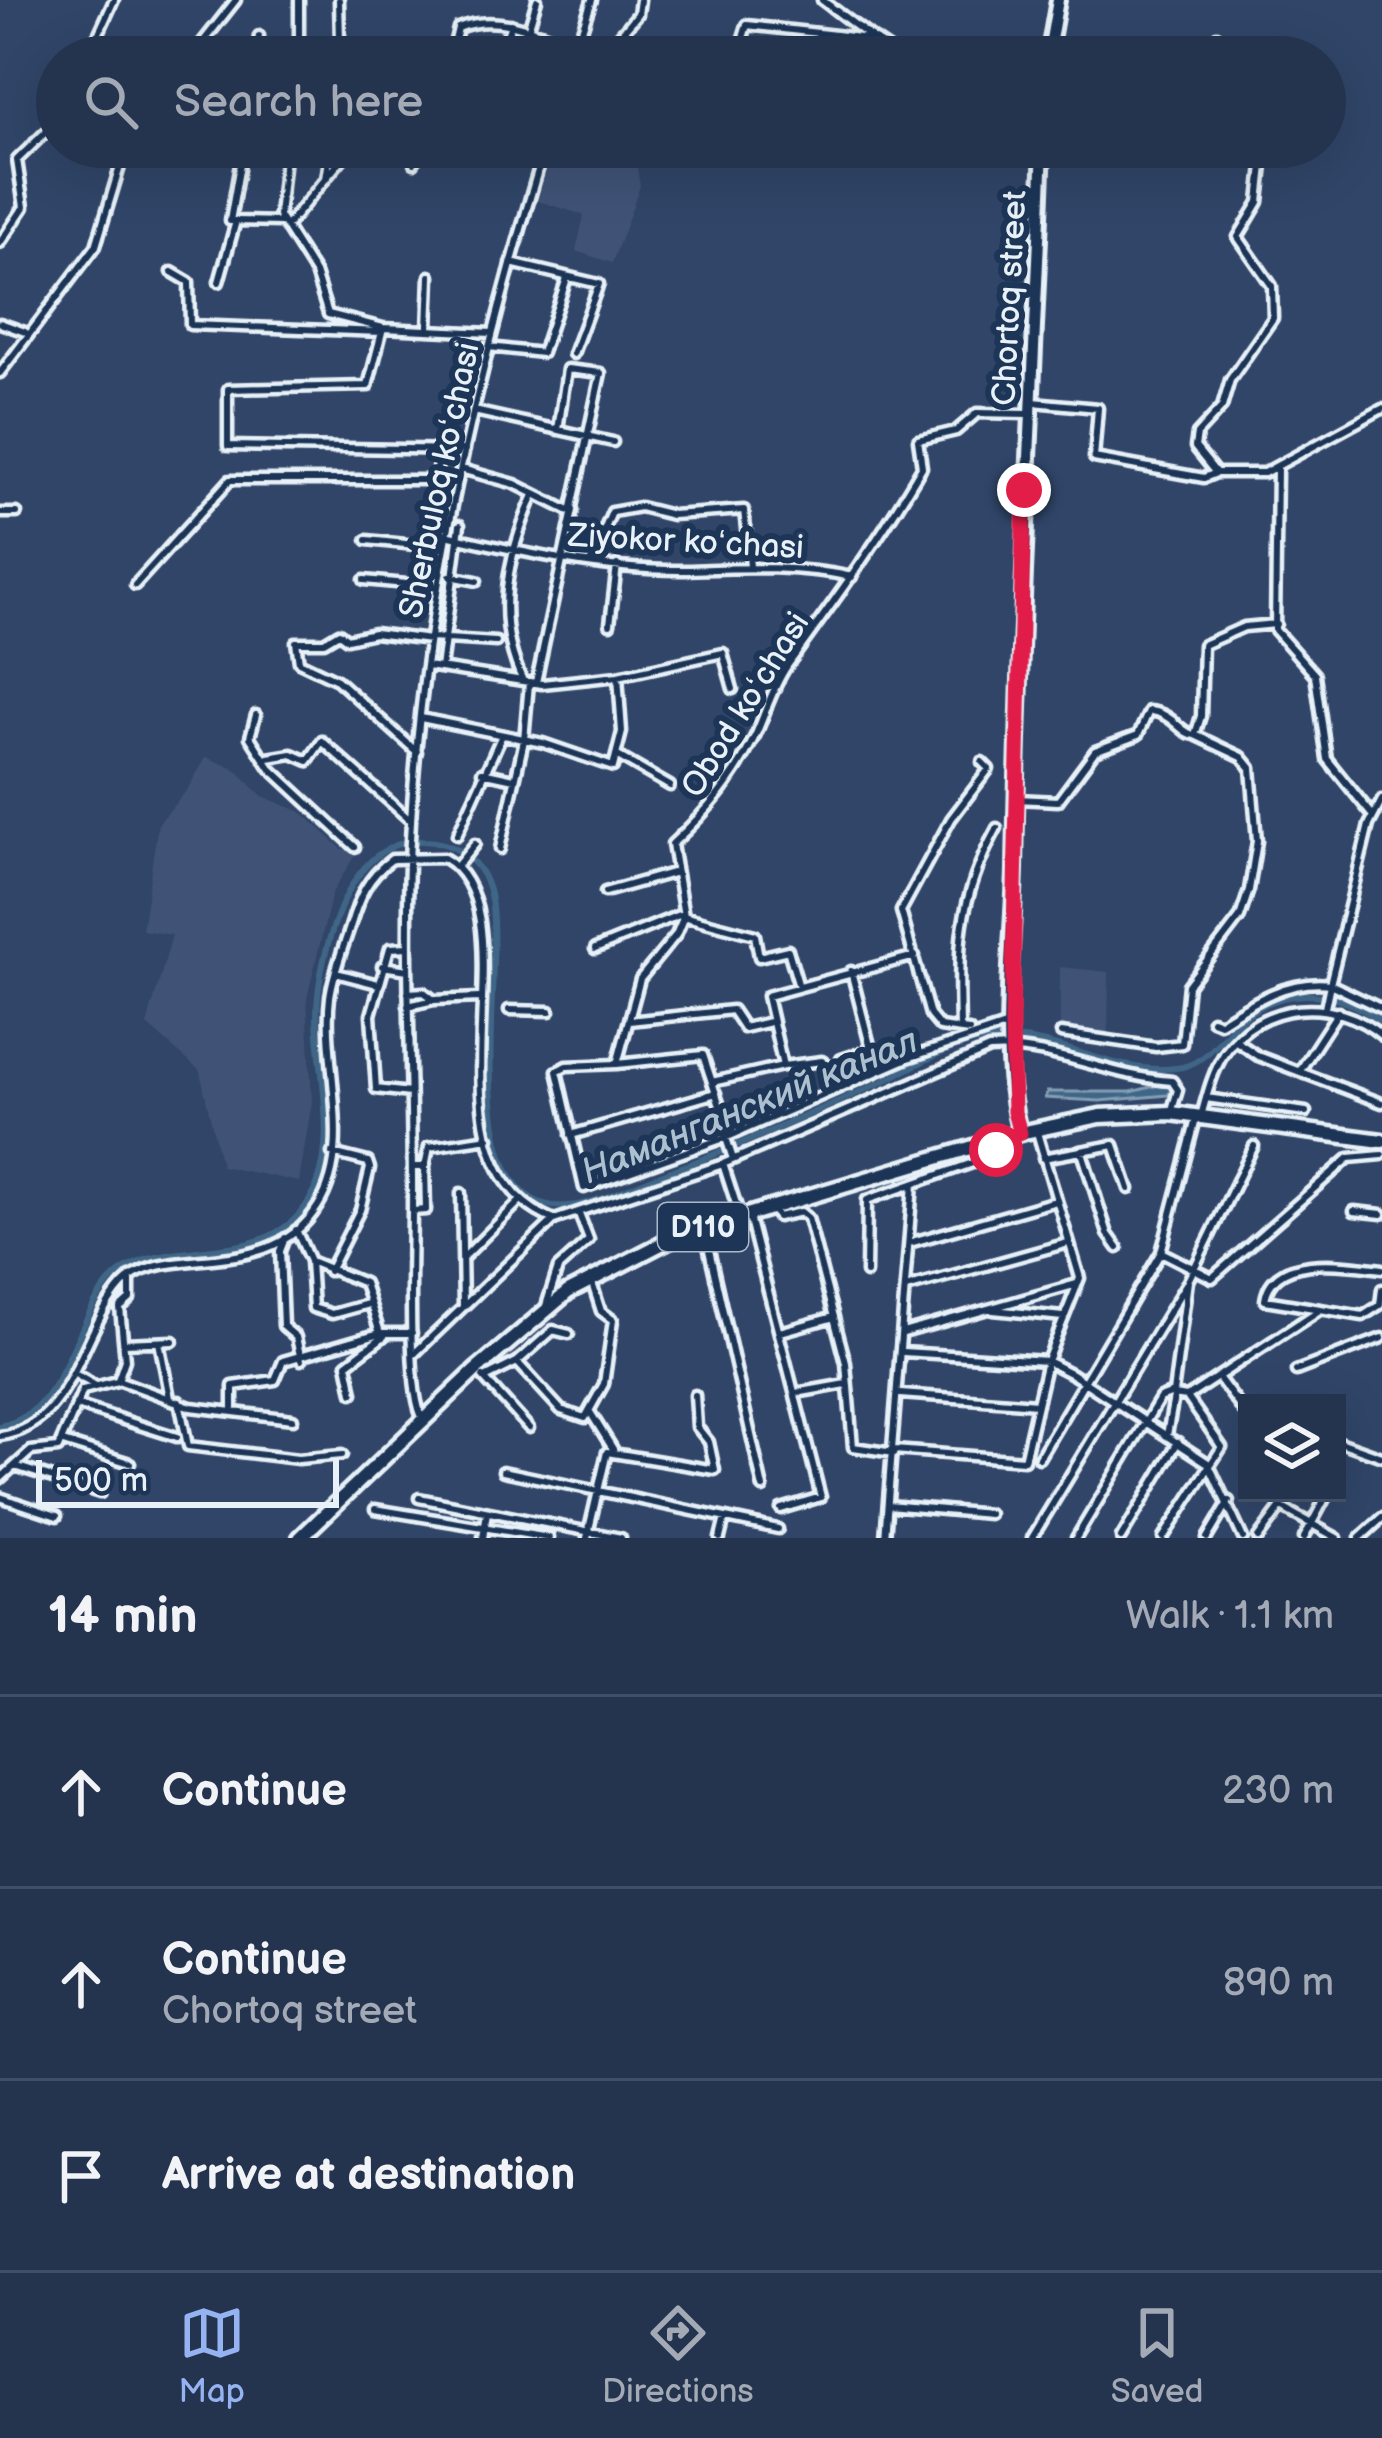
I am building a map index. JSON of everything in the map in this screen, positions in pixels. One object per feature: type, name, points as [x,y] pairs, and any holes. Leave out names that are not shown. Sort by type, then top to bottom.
[{"type":"main road","points":[[1053,36],[1060,3]]},
{"type":"main road","name":"Chortoq street","points":[[1020,1133],[1012,1049],[1016,799],[1029,408],[1043,168]]},
{"type":"main road","name":"D110","points":[[300,1538],[545,1310],[590,1278],[704,1227],[1020,1133],[1100,1116],[1171,1113],[1382,1141]]},
{"type":"street","points":[[98,36],[114,0]]},
{"type":"street","points":[[208,36],[236,0]]},
{"type":"street","points":[[299,0],[302,36]]},
{"type":"street","points":[[339,0],[340,36]]},
{"type":"street","points":[[528,30],[537,0]]},
{"type":"street","points":[[580,36],[592,0]]},
{"type":"street","points":[[619,36],[638,14],[640,0]]},
{"type":"street","points":[[821,0],[870,36]]},
{"type":"street","points":[[507,36],[511,23]]},
{"type":"street","points":[[454,36],[461,25],[511,23],[553,36]]},
{"type":"street","points":[[743,36],[747,25],[844,36]]},
{"type":"street","points":[[0,243],[21,220],[24,207],[17,160],[36,141]]},
{"type":"street","points":[[0,373],[26,332],[96,246],[120,168]]},
{"type":"street","points":[[239,168],[230,220],[285,223],[336,168]]},
{"type":"street","points":[[283,168],[277,203],[328,314],[382,330]]},
{"type":"street","points":[[326,181],[328,168]]},
{"type":"street","name":"Sherbuloq koʻchasi","points":[[425,1420],[417,1410],[413,1333],[408,1006],[417,752],[446,536],[492,333],[538,168]]},
{"type":"street","points":[[1216,473],[1196,447],[1197,434],[1222,407],[1230,380],[1273,318],[1274,289],[1238,237],[1259,202],[1263,168]]},
{"type":"street","points":[[219,282],[236,221]]},
{"type":"street","points":[[511,262],[599,284],[573,354]]},
{"type":"street","points":[[172,272],[189,282],[190,325],[492,333]]},
{"type":"street","points":[[428,330],[430,276]]},
{"type":"street","points":[[489,347],[542,353],[568,278]]},
{"type":"street","points":[[0,323],[26,332]]},
{"type":"street","points":[[382,330],[368,386],[235,387],[225,394],[231,447],[465,450]]},
{"type":"street","points":[[500,849],[524,740],[530,683],[564,559],[601,373],[567,370],[559,430]]},
{"type":"street","points":[[852,577],[920,471],[921,438],[956,431],[977,413],[1098,408],[1094,458],[1204,478],[1216,473],[1256,475],[1277,468],[1382,409]]},
{"type":"street","points":[[474,411],[613,442]]},
{"type":"street","points":[[135,585],[230,480],[427,480],[436,474],[441,448]]},
{"type":"street","points":[[1277,468],[1276,624],[1315,675],[1327,759],[1373,816]]},
{"type":"street","points":[[461,469],[573,510]]},
{"type":"street","points":[[530,683],[508,640],[506,573],[535,495]]},
{"type":"street","points":[[590,562],[612,512],[640,508],[672,515],[744,510],[750,566]]},
{"type":"street","points":[[0,513],[17,513]]},
{"type":"street","points":[[441,668],[460,525]]},
{"type":"street","name":"Ziyokor koʻchasi","points":[[446,536],[617,565],[750,566],[852,577]]},
{"type":"street","points":[[367,540],[444,548]]},
{"type":"street","points":[[610,624],[617,565]]},
{"type":"street","points":[[450,576],[477,581]]},
{"type":"street","name":"Obod koʻchasi","points":[[676,872],[672,844],[718,799],[786,668],[816,634],[852,577]]},
{"type":"street","points":[[364,580],[438,587]]},
{"type":"street","points":[[1195,735],[1203,645],[1244,627],[1276,624]]},
{"type":"street","points":[[417,752],[337,680],[299,662],[296,642],[324,642],[339,633],[346,639],[374,633],[496,642]]},
{"type":"street","points":[[427,666],[530,683],[618,676],[723,653],[733,689]]},
{"type":"street","points":[[421,718],[524,740],[613,766],[622,728],[618,676]]},
{"type":"street","points":[[1016,799],[1058,801],[1095,752],[1138,735],[1150,711],[1171,715],[1185,733],[1243,757],[1250,768],[1257,854],[1242,913],[1188,985],[1182,1044],[1156,1047],[1061,1033]]},
{"type":"street","points":[[256,716],[250,737],[268,758],[270,768],[355,847]]},
{"type":"street","points":[[457,835],[502,735]]},
{"type":"street","points":[[268,758],[292,754],[308,761],[322,741],[411,825]]},
{"type":"street","points":[[616,755],[670,786]]},
{"type":"street","points":[[972,1032],[936,1024],[901,907],[950,820],[988,769],[982,762]]},
{"type":"street","points":[[482,772],[514,779]]},
{"type":"street","points":[[1325,1006],[1373,816],[1382,800]]},
{"type":"street","points":[[960,1028],[959,923],[970,883],[997,828]]},
{"type":"street","points":[[458,864],[473,845]]},
{"type":"street","points":[[0,1436],[40,1419],[74,1372],[104,1311],[130,1277],[156,1267],[233,1259],[296,1230],[322,1200],[332,1153],[330,998],[364,885],[392,859],[436,856],[458,864],[478,900],[489,1138],[500,1182],[519,1202],[554,1220]]},
{"type":"street","points":[[605,892],[676,872],[686,904],[676,935],[640,979],[617,1064]]},
{"type":"street","points":[[595,949],[684,916],[755,935],[759,956],[788,950],[799,987]]},
{"type":"street","points":[[408,946],[391,946],[382,966],[371,1029],[376,1089],[410,1093]]},
{"type":"street","points":[[783,1066],[767,996],[915,956]]},
{"type":"street","points":[[382,966],[408,970]]},
{"type":"street","points":[[848,1085],[841,1059],[871,1047],[851,971]]},
{"type":"street","points":[[336,973],[378,984]]},
{"type":"street","points":[[1212,1020],[1220,1023],[1246,1004],[1298,985],[1330,986],[1382,1009]]},
{"type":"street","points":[[408,993],[424,992],[434,1000]]},
{"type":"street","points":[[408,1006],[479,998]]},
{"type":"street","points":[[1039,1458],[1161,1252],[1199,1116],[1222,1057],[1236,1041],[1280,1014],[1325,1006],[1382,1036]]},
{"type":"street","points":[[509,1010],[550,1011]]},
{"type":"street","points":[[629,1021],[734,1010],[744,1028],[770,1022]]},
{"type":"street","points":[[1300,1070],[1338,1012]]},
{"type":"street","points":[[733,1160],[728,1137],[716,1093],[703,1055],[558,1069],[586,1189],[728,1137],[972,1032],[1012,1026]]},
{"type":"street","points":[[1236,1041],[1258,1056],[1382,1103]]},
{"type":"street","points":[[414,1354],[554,1220],[723,1164],[980,1052],[1053,1053],[1129,1077],[1172,1081],[1178,1090],[1171,1113]]},
{"type":"street","points":[[712,1082],[783,1066],[827,1063],[848,1085]]},
{"type":"street","points":[[571,1136],[716,1093]]},
{"type":"street","points":[[1206,1098],[1306,1112]]},
{"type":"street","points":[[769,1207],[778,1217],[806,1214],[834,1317],[853,1447],[1021,1462],[1047,1360],[1079,1274],[1036,1129]]},
{"type":"street","points":[[412,1211],[426,1210],[429,1147],[489,1138]]},
{"type":"street","points":[[866,1273],[867,1200],[987,1158],[999,1139]]},
{"type":"street","points":[[1043,1158],[1114,1145],[1129,1189]]},
{"type":"street","points":[[1033,1538],[1191,1276],[1253,1146]]},
{"type":"street","points":[[1082,1152],[1108,1234],[1118,1248]]},
{"type":"street","points":[[329,1271],[361,1210],[370,1168],[368,1162],[332,1153]]},
{"type":"street","points":[[1161,1252],[1191,1276],[1212,1278],[1354,1154],[1382,1155]]},
{"type":"street","points":[[723,1164],[780,1331],[821,1500],[781,1509]]},
{"type":"street","points":[[412,1167],[425,1167]]},
{"type":"street","points":[[885,1538],[914,1184]]},
{"type":"street","points":[[461,1193],[463,1306]]},
{"type":"street","points":[[909,1243],[1056,1201]]},
{"type":"street","points":[[463,1258],[519,1202]]},
{"type":"street","points":[[1354,1211],[1382,1214]]},
{"type":"street","points":[[545,1310],[558,1268],[589,1240],[579,1214]]},
{"type":"street","points":[[704,1227],[763,1488]]},
{"type":"street","points":[[296,1230],[310,1262],[313,1308],[332,1314],[368,1304]]},
{"type":"street","points":[[287,1235],[280,1247],[281,1311],[284,1330],[296,1337],[302,1360]]},
{"type":"street","points":[[906,1288],[1068,1243]]},
{"type":"street","points":[[1382,1268],[1310,1261],[1266,1291],[1266,1302],[1363,1316],[1376,1310],[1382,1289]]},
{"type":"street","points":[[310,1262],[364,1283],[368,1304],[384,1334]]},
{"type":"street","points":[[1167,1435],[1191,1276]]},
{"type":"street","points":[[118,1380],[124,1343],[120,1308],[130,1299],[130,1277]]},
{"type":"street","points":[[517,1363],[561,1410],[578,1419],[590,1412],[605,1378],[614,1320],[599,1308],[590,1278]]},
{"type":"street","points":[[903,1334],[1077,1284]]},
{"type":"street","points":[[990,1309],[1063,1317]]},
{"type":"street","points":[[1076,1538],[1160,1398],[1187,1397],[1321,1309]]},
{"type":"street","points":[[780,1331],[834,1317]]},
{"type":"street","points":[[530,1428],[480,1375],[517,1363],[553,1330],[569,1334]]},
{"type":"street","points":[[233,1408],[233,1386],[272,1381],[283,1361],[302,1360],[384,1334],[413,1333]]},
{"type":"street","points":[[353,1393],[349,1361],[384,1334]]},
{"type":"street","points":[[1296,1371],[1382,1338]]},
{"type":"street","points":[[124,1343],[172,1341]]},
{"type":"street","points":[[157,1342],[188,1446],[298,1459],[342,1455]]},
{"type":"street","points":[[903,1352],[1047,1360],[1208,1462],[1243,1538]]},
{"type":"street","points":[[74,1372],[98,1387]]},
{"type":"street","points":[[1218,1377],[1238,1404]]},
{"type":"street","points":[[0,1479],[32,1451],[51,1453],[63,1442],[82,1390],[118,1380],[171,1399],[293,1419]]},
{"type":"street","points":[[796,1394],[846,1383]]},
{"type":"street","points":[[900,1394],[1037,1404]]},
{"type":"street","points":[[588,1535],[604,1455],[614,1450],[715,1470],[709,1442],[697,1427],[695,1396]]},
{"type":"street","points":[[1163,1538],[1222,1447],[1187,1397]]},
{"type":"street","points":[[76,1405],[177,1437]]},
{"type":"street","points":[[590,1412],[614,1450]]},
{"type":"street","points":[[63,1442],[130,1462]]},
{"type":"street","points":[[1121,1538],[1178,1442]]},
{"type":"street","points":[[1346,1444],[1382,1457]]},
{"type":"street","points":[[15,1466],[100,1493]]},
{"type":"street","points":[[503,1471],[778,1529]]},
{"type":"street","points":[[0,1497],[57,1516]]},
{"type":"street","points":[[418,1498],[621,1538]]},
{"type":"street","points":[[1207,1538],[1229,1501]]},
{"type":"street","points":[[1258,1538],[1281,1502]]},
{"type":"street","points":[[1304,1538],[1323,1502]]},
{"type":"street","points":[[888,1505],[989,1514]]},
{"type":"street","points":[[1281,1507],[1337,1538]]},
{"type":"street","points":[[375,1509],[549,1538]]},
{"type":"street","points":[[483,1538],[487,1513]]},
{"type":"street","points":[[720,1538],[725,1517]]},
{"type":"street","points":[[1360,1538],[1382,1518]]},
{"type":"shaded area","points":[[547,168],[637,168],[640,186],[612,263],[576,251],[584,215],[538,201]]},
{"type":"shaded area","points":[[206,757],[235,769],[262,796],[301,812],[342,849],[358,850],[332,893],[307,998],[312,1101],[299,1182],[221,1166],[200,1071],[147,1025],[172,935],[142,930],[158,824],[188,789]]},
{"type":"shaded area","points":[[1060,967],[1109,972],[1108,1032],[1060,1029]]},
{"type":"shaded area","points":[[1167,1083],[1174,1087],[1168,1095],[1100,1101],[1045,1098],[1047,1092],[1131,1092]]},
{"type":"waterway","name":"Наманганский канал","points":[[0,1426],[39,1405],[64,1367],[95,1303],[127,1268],[152,1258],[265,1238],[289,1224],[309,1201],[324,1159],[326,1136],[317,1020],[324,961],[336,918],[354,881],[377,856],[398,844],[444,844],[471,859],[484,876],[493,919],[493,1116],[503,1159],[522,1191],[553,1206],[610,1196],[980,1040],[1019,1038],[1130,1066],[1176,1068],[1202,1058],[1252,1011],[1289,997],[1308,995],[1346,1002],[1382,1022]]},
{"type":"route","points":[[996,1150],[999,1139],[1020,1133],[1014,1112],[1012,1024],[1024,490]]}]
